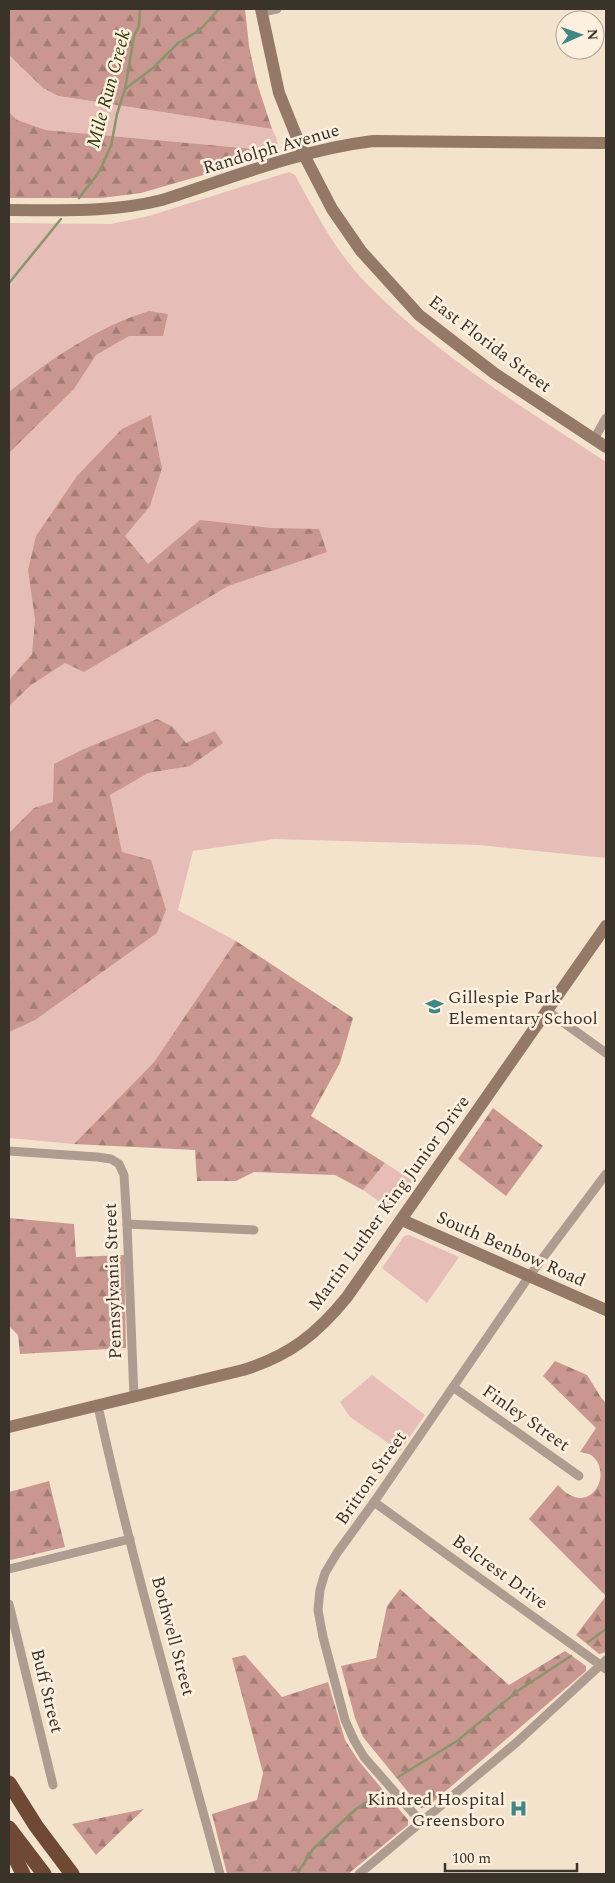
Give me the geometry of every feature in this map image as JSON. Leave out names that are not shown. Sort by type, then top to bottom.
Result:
[{"type":"highway","points":[[9,1783],[36,1826],[72,1874]]},
{"type":"highway","points":[[9,1828],[44,1874]]},
{"type":"highway","points":[[9,1845],[24,1874]]},
{"type":"main road","name":"East Florida Street","points":[[262,10],[280,93],[304,154],[332,209],[361,251],[419,315],[494,373],[606,447]]},
{"type":"main road","name":"Randolph Avenue","points":[[9,210],[90,211],[140,206],[304,154],[342,145],[373,141],[606,143]]},
{"type":"main road","name":"Martin Luther King Junior Drive","points":[[9,1427],[243,1370],[278,1357],[299,1345],[334,1313],[402,1220],[606,926]]},
{"type":"main road","name":"South Benbow Road","points":[[402,1220],[606,1310]]},
{"type":"street","points":[[262,10],[278,9]]},
{"type":"street","points":[[594,440],[606,418]]},
{"type":"street","points":[[546,1010],[606,1053]]},
{"type":"street","name":"Pennsylvania Street","points":[[9,1150],[97,1157],[112,1159],[119,1164],[124,1175],[134,1397]]},
{"type":"street","name":"Britton Street","points":[[422,1823],[364,1757],[345,1720],[323,1637],[318,1610],[320,1590],[325,1573],[337,1553],[530,1276],[606,1174]]},
{"type":"street","points":[[127,1224],[254,1230]]},
{"type":"street","name":"Finley Street","points":[[453,1387],[579,1476]]},
{"type":"street","name":"Bothwell Street","points":[[98,1406],[113,1474],[220,1874]]},
{"type":"street","name":"Belcrest Drive","points":[[374,1502],[604,1665]]},
{"type":"street","points":[[9,1569],[130,1539]]},
{"type":"street","name":"Buff Street","points":[[9,1604],[53,1785]]},
{"type":"street","points":[[359,1874],[517,1742],[604,1665]]},
{"type":"shaded area","points":[[9,55],[43,88],[58,96],[272,129],[278,148],[273,153],[262,158],[254,149],[46,130],[17,120],[9,112]]},
{"type":"shaded area","points":[[289,172],[295,175],[310,203],[345,258],[366,283],[393,309],[421,334],[481,379],[606,462],[606,858],[479,845],[274,839],[193,851],[178,910],[236,941],[154,1062],[74,1144],[9,1138],[9,223],[111,224],[149,216]]},
{"type":"shaded area","points":[[385,1163],[413,1181],[393,1211],[363,1190]]},
{"type":"shaded area","points":[[409,1235],[459,1257],[427,1303],[382,1268],[404,1236]]},
{"type":"shaded area","points":[[372,1375],[425,1415],[400,1451],[350,1417],[340,1402]]},
{"type":"green space","points":[[9,9],[245,9],[249,46],[257,83],[272,129],[58,96],[43,88],[9,55]]},
{"type":"green space","points":[[9,112],[17,120],[46,130],[254,149],[262,158],[141,193],[101,198],[9,198]]},
{"type":"green space","points":[[149,311],[168,314],[163,336],[129,336],[96,355],[74,389],[9,453],[9,392],[75,345],[111,326]]},
{"type":"green space","points":[[151,415],[162,468],[150,506],[125,536],[148,564],[200,520],[271,528],[319,529],[327,552],[228,586],[84,672],[65,663],[31,685],[9,706],[9,680],[32,654],[35,619],[28,570],[36,536],[77,476],[122,429]]},
{"type":"green space","points":[[157,719],[173,727],[186,743],[215,731],[223,743],[190,766],[148,773],[110,795],[122,852],[151,860],[166,910],[157,933],[35,1020],[9,1032],[9,833],[34,808],[53,802],[54,764],[84,749]]},
{"type":"green space","points":[[236,941],[353,1018],[340,1063],[311,1116],[385,1163],[363,1190],[335,1175],[254,1172],[236,1181],[197,1181],[195,1150],[74,1144],[154,1062]]},
{"type":"green space","points":[[493,1108],[543,1146],[506,1196],[458,1159]]},
{"type":"green space","points":[[9,1218],[74,1224],[76,1257],[124,1255],[126,1348],[20,1354],[18,1335],[9,1326]]},
{"type":"green space","points":[[555,1361],[587,1375],[606,1403],[606,1596],[529,1519],[558,1485],[570,1495],[580,1498],[589,1496],[596,1490],[600,1481],[598,1463],[591,1455],[580,1452],[596,1428],[543,1376]]},
{"type":"green space","points":[[49,1481],[65,1547],[11,1560],[9,1559],[9,1492]]},
{"type":"green space","points":[[400,1589],[509,1685],[565,1651],[586,1666],[586,1671],[427,1807],[421,1808],[363,1737],[355,1718],[341,1666],[376,1658],[387,1606]]},
{"type":"green space","points":[[606,1596],[606,1652],[599,1654],[576,1635]]},
{"type":"green space","points":[[245,1655],[282,1697],[328,1682],[345,1740],[358,1760],[408,1820],[408,1825],[348,1874],[227,1874],[212,1814],[257,1800],[263,1773],[232,1658]]},
{"type":"green space","points":[[144,1809],[96,1855],[72,1824]]},
{"type":"waterway","name":"Mile Run Creek","points":[[79,198],[99,172],[111,146],[117,114],[125,89],[134,36],[139,26],[140,9]]},
{"type":"waterway","points":[[125,89],[153,68],[178,43],[200,30],[219,9]]},
{"type":"waterway","name":"Mile Run Creek","points":[[9,283],[61,219]]},
{"type":"waterway","points":[[588,1642],[606,1629]]},
{"type":"waterway","points":[[398,1777],[457,1741],[519,1690],[571,1656]]},
{"type":"waterway","points":[[297,1874],[313,1849],[356,1809],[382,1792]]},
{"type":"place","name":"Gillespie Park Elementary School","points":[[434,1007]]},
{"type":"place","name":"Kindred Hospital Greensboro","points":[[519,1809]]}]
